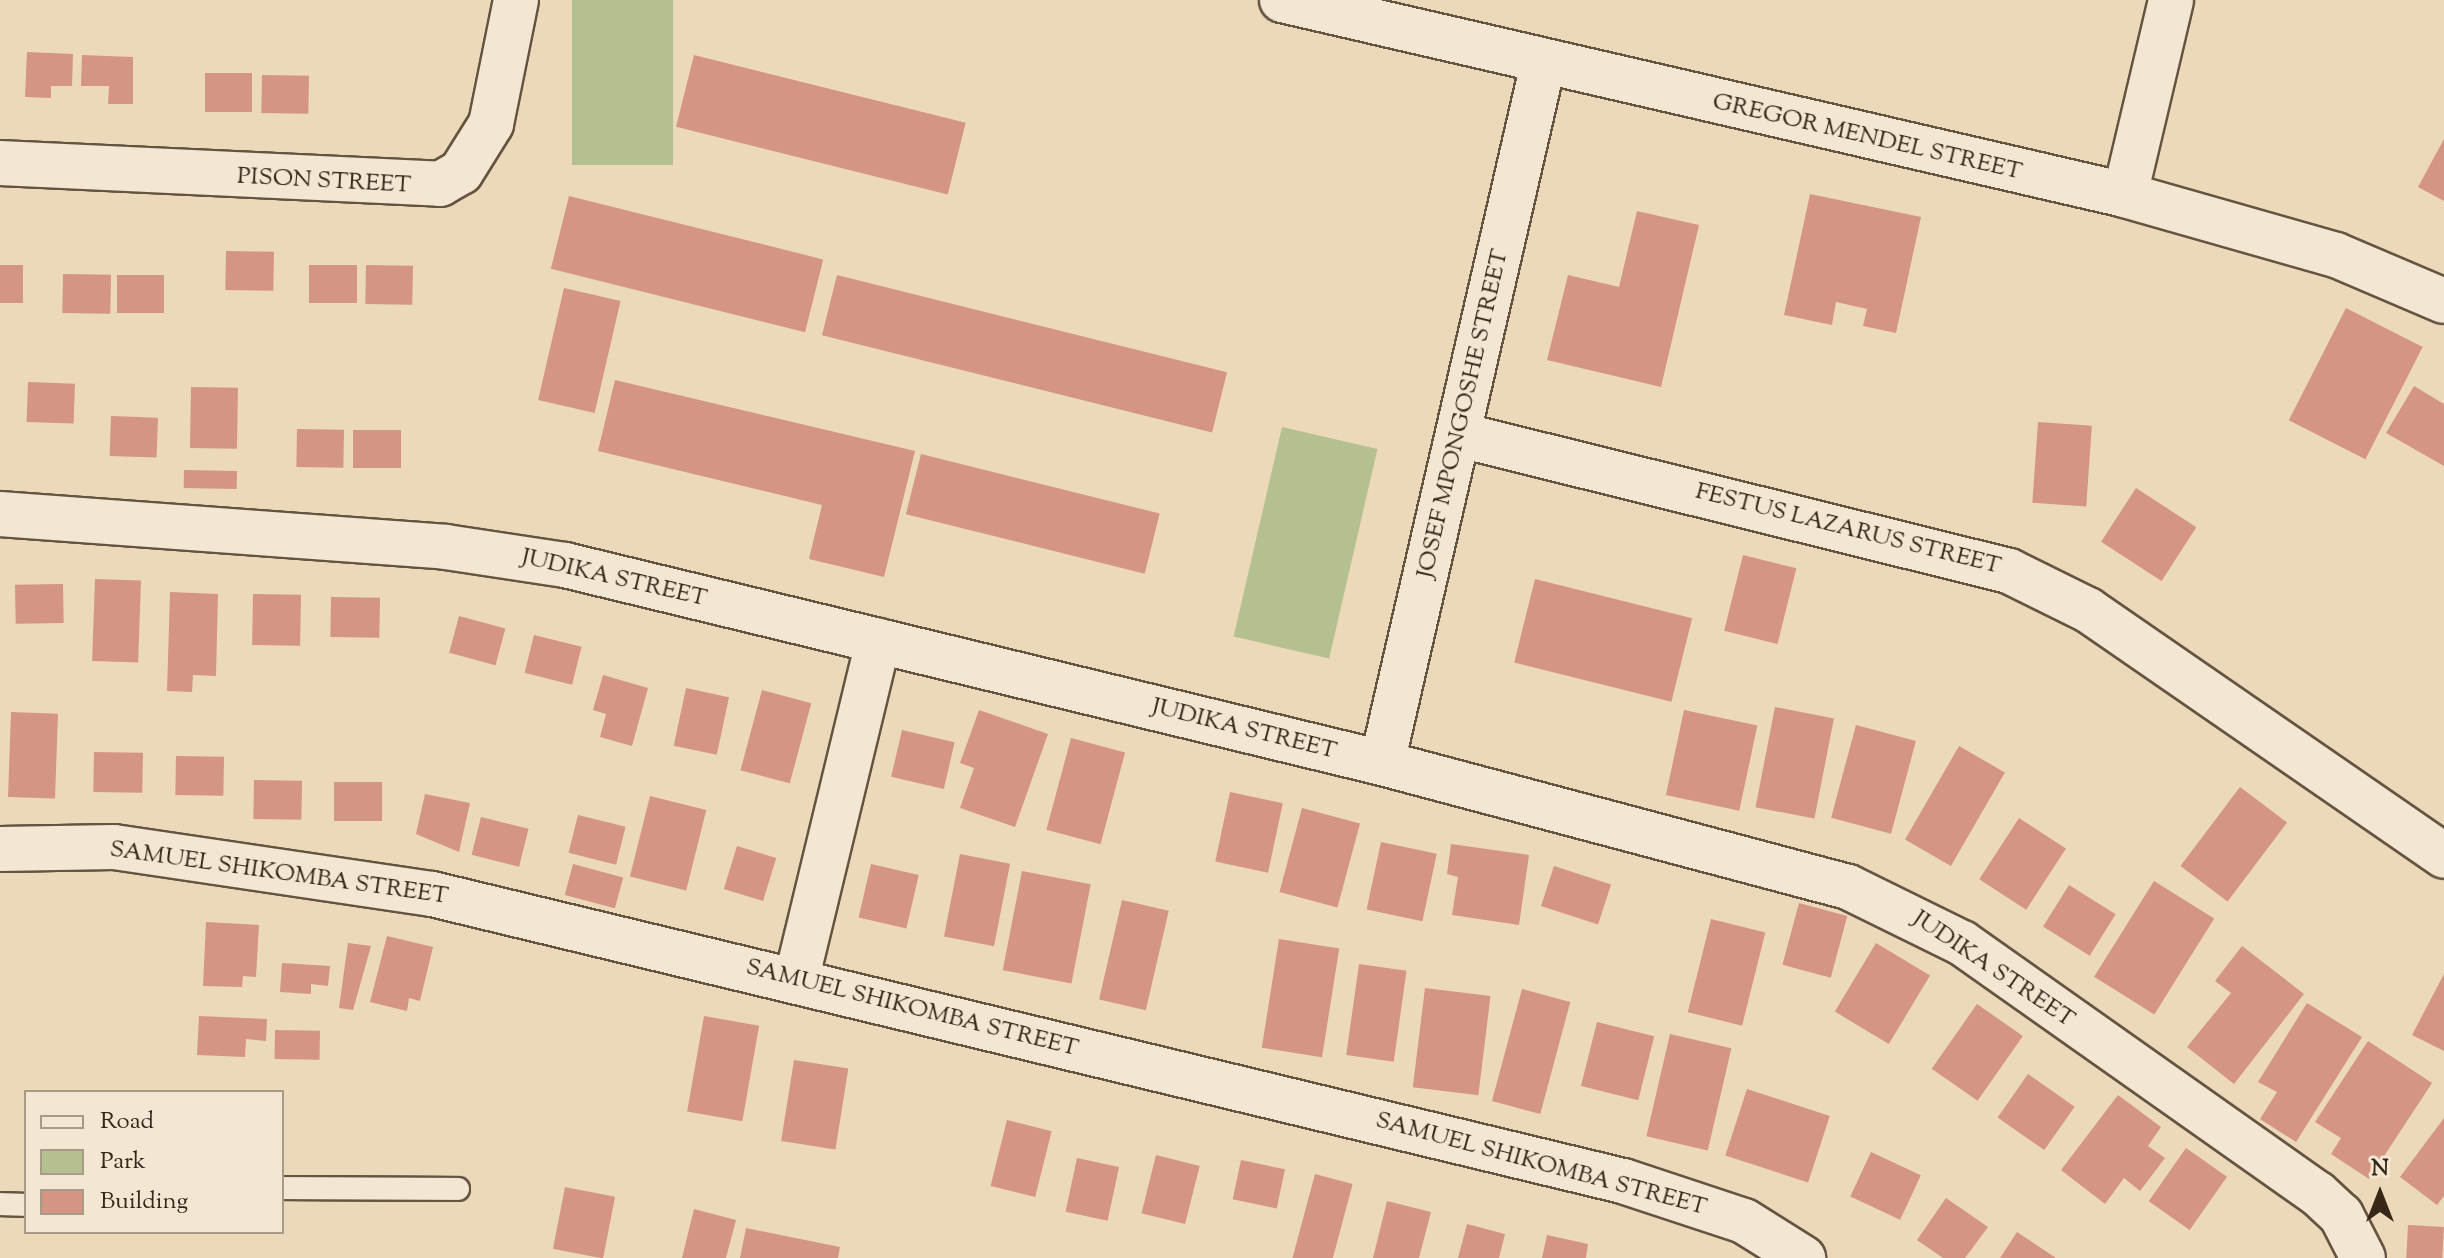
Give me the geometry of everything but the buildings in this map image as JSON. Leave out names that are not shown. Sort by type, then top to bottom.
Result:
[{"type":"street","name":"PISON STREET","points":[[0,163],[440,184],[461,172],[491,124],[516,0]]},
{"type":"street","name":"GREGOR MENDEL STREET","points":[[1282,0],[1543,64],[2125,195],[2336,255],[2444,301]]},
{"type":"street","points":[[2125,195],[2171,0]]},
{"type":"street","name":"JOSEF MPONGOSHE STREET","points":[[1382,763],[1543,64]]},
{"type":"street","name":"FESTUS LAZARUS STREET","points":[[1460,435],[2009,571],[2088,610],[2444,856]]},
{"type":"street","name":"JUDIKA STREET","points":[[0,514],[519,557],[1382,763],[1848,887],[1919,917],[2317,1193],[2341,1215],[2363,1258]]},
{"type":"street","points":[[796,981],[878,641]]},
{"type":"street","name":"SAMUEL SHIKOMBA STREET","points":[[0,849],[114,847],[432,894],[1638,1185],[1744,1221],[1803,1258]]},
{"type":"lane","points":[[284,1188],[458,1189]]},
{"type":"lane","points":[[0,1204],[24,1205]]},
{"type":"green space","points":[[572,0],[673,0],[673,165],[572,165]]},
{"type":"green space","points":[[1282,427],[1377,449],[1329,659],[1234,636]]}]
